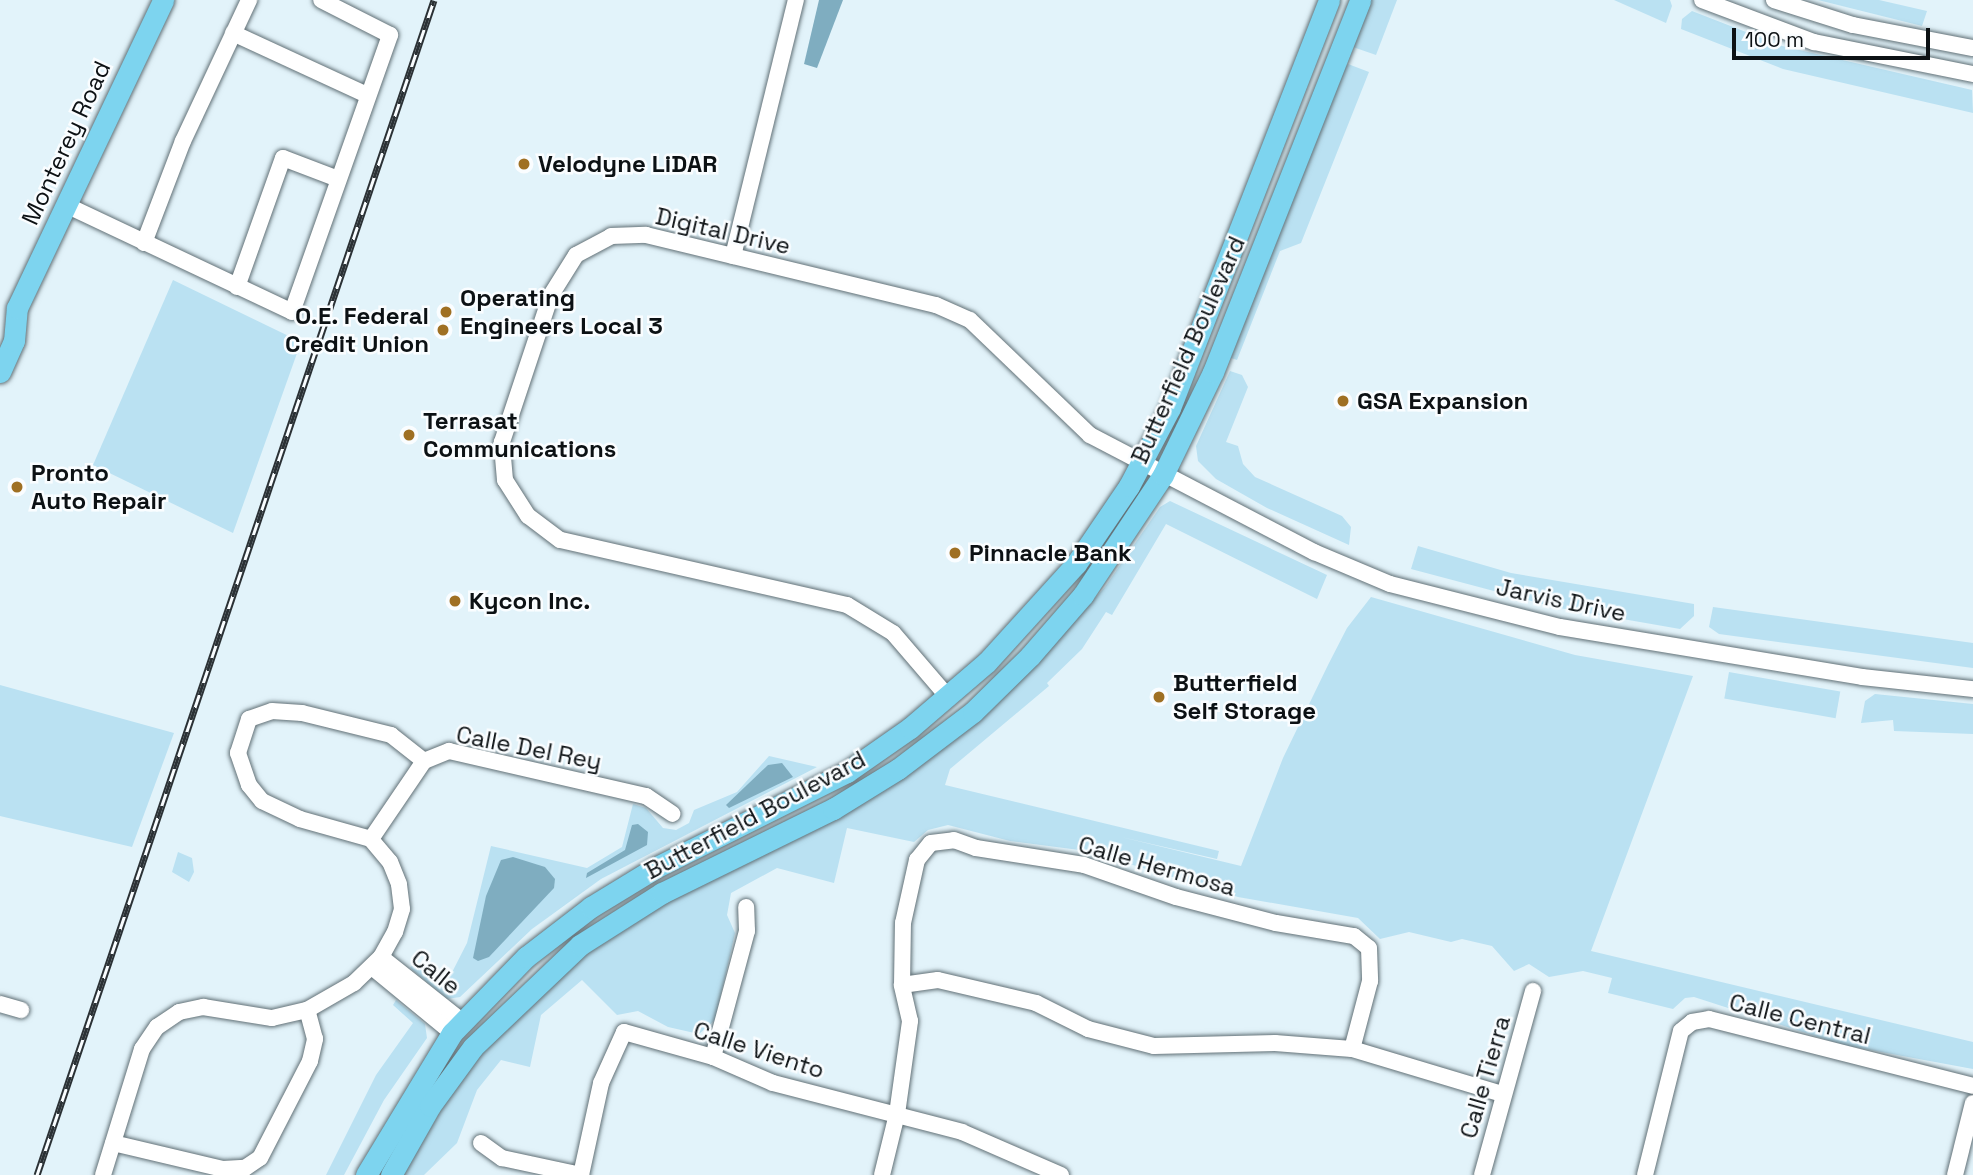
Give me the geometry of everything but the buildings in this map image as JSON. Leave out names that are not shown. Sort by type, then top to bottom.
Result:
[{"type":"main road","name":"Monterey Road","points":[[0,372],[14,341],[17,308],[163,0]]},
{"type":"main road","name":"Butterfield Boulevard","points":[[366,1175],[457,1028],[526,957],[591,907],[655,869],[847,772],[948,697],[1023,627],[1076,564],[1141,463],[1188,366],[1329,0]]},
{"type":"main road","name":"Butterfield Boulevard","points":[[391,1175],[430,1106],[473,1047],[580,945],[662,893],[844,802],[973,712],[1083,595],[1163,475],[1218,360],[1360,0]]},
{"type":"main road","name":"Monterey Road","points":[[0,324],[17,308]]},
{"type":"street","points":[[144,243],[183,141],[249,0]]},
{"type":"street","points":[[66,205],[292,312],[390,35],[321,0]]},
{"type":"street","points":[[733,256],[796,0]]},
{"type":"street","points":[[1702,0],[1814,42],[1973,74]]},
{"type":"street","points":[[1774,0],[1853,25],[1973,48]]},
{"type":"street","points":[[233,33],[367,94]]},
{"type":"street","points":[[237,286],[283,158],[338,179]]},
{"type":"street","name":"Digital Drive","points":[[948,697],[893,633],[847,605],[560,540],[528,516],[505,480],[502,442],[551,295],[576,255],[611,236],[646,236],[936,305],[970,320],[1022,367],[1068,418],[1163,475]]},
{"type":"street","name":"Jarvis Drive","points":[[1163,475],[1314,552],[1390,584],[1560,627],[1861,677],[1973,689]]},
{"type":"street","points":[[103,1175],[142,1049],[157,1027],[179,1012],[203,1007],[272,1018],[306,1010],[354,983],[376,962],[402,909],[390,863],[371,839],[300,819],[262,801],[249,785],[238,753],[249,719],[272,711],[302,713],[391,735],[424,761]]},
{"type":"street","name":"Calle Del Rey","points":[[371,839],[424,761],[449,751],[646,796],[673,814]]},
{"type":"street","name":"Calle Hermosa","points":[[883,1175],[897,1114],[910,1020],[902,985],[903,923],[917,860],[931,843],[954,840],[976,848],[1084,865],[1263,920],[1354,936],[1369,948],[1370,981],[1352,1049]]},
{"type":"street","points":[[713,1057],[747,931],[746,908]]},
{"type":"street","name":"Calle","points":[[376,962],[457,1028]]},
{"type":"street","points":[[902,985],[938,980],[1036,1003],[1088,1028],[1154,1046],[1275,1042],[1352,1049],[1502,1094]]},
{"type":"street","name":"Calle Tierra","points":[[1482,1175],[1502,1094],[1534,991]]},
{"type":"street","points":[[0,1004],[22,1010]]},
{"type":"street","points":[[113,1143],[223,1170],[245,1168],[260,1158],[310,1060],[315,1039],[306,1010]]},
{"type":"street","name":"Calle Central","points":[[1646,1175],[1681,1031],[1692,1022],[1709,1019],[1973,1086]]},
{"type":"street","name":"Calle Viento","points":[[581,1175],[601,1083],[624,1032],[713,1057],[773,1083],[962,1132],[1060,1175]]},
{"type":"street","points":[[1955,1175],[1973,1103]]},
{"type":"street","points":[[481,1143],[502,1158],[581,1175]]},
{"type":"shaded area","points":[[819,0],[843,0],[817,68],[804,64]]},
{"type":"shaded area","points":[[1368,0],[1397,0],[1376,55],[1350,46]]},
{"type":"shaded area","points":[[1614,0],[1670,0],[1672,6],[1666,23]]},
{"type":"shaded area","points":[[1818,0],[1879,0],[1927,11],[1922,26]]},
{"type":"shaded area","points":[[1692,11],[1782,46],[1972,90],[1973,113],[1783,69],[1681,29],[1682,19]]},
{"type":"shaded area","points":[[1348,64],[1369,72],[1301,243],[1280,251],[1237,360],[1231,358],[1341,70]]},
{"type":"shaded area","points":[[173,280],[301,342],[233,533],[93,465]]},
{"type":"shaded area","points":[[1230,371],[1242,375],[1248,387],[1226,442],[1238,446],[1243,464],[1255,477],[1342,516],[1351,527],[1349,545],[1267,508],[1216,479],[1198,461],[1196,446]]},
{"type":"shaded area","points":[[1170,501],[1327,575],[1317,599],[1166,524],[1112,615],[1106,612],[1082,649],[1047,683],[1049,686],[950,769],[945,785],[1219,851],[1217,859],[1121,837],[1241,866],[1283,758],[1347,628],[1371,597],[1575,655],[1693,676],[1591,951],[1973,1042],[1973,1069],[1843,1045],[1694,997],[1685,998],[1673,1009],[1608,993],[1612,978],[1583,971],[1549,977],[1529,964],[1514,971],[1492,946],[1462,939],[1451,942],[1409,932],[1380,939],[1358,918],[1238,897],[1087,851],[1010,841],[948,825],[928,830],[914,842],[847,828],[834,883],[777,868],[731,893],[727,915],[735,933],[731,951],[715,1020],[699,1034],[668,1027],[638,1011],[617,1015],[582,980],[541,1015],[530,1067],[501,1060],[477,1090],[457,1143],[424,1175],[403,1175],[443,1107],[484,1051],[569,967],[639,917],[849,811],[1046,653],[1105,587],[1160,507]]},
{"type":"shaded area","points":[[1418,546],[1511,573],[1694,604],[1694,616],[1680,629],[1554,607],[1411,569]]},
{"type":"shaded area","points":[[1713,607],[1973,643],[1973,668],[1719,634],[1709,627]]},
{"type":"shaded area","points":[[1729,672],[1840,692],[1836,718],[1724,699]]},
{"type":"shaded area","points":[[0,685],[174,733],[132,847],[0,816]]},
{"type":"shaded area","points":[[1875,694],[1973,704],[1973,734],[1894,731],[1893,720],[1861,723],[1865,701]]},
{"type":"shaded area","points":[[769,756],[817,767],[601,879],[532,929],[460,997],[447,999],[410,968],[414,963],[444,988],[467,943],[491,846],[587,868],[622,847],[633,804],[646,808],[663,828],[676,830],[689,823],[694,810],[737,792]]},
{"type":"shaded area","points":[[782,763],[793,777],[729,808],[726,805],[768,765]]},
{"type":"shaded area","points":[[638,824],[648,832],[647,845],[586,878],[587,873],[625,850],[632,825]]},
{"type":"shaded area","points":[[178,852],[192,858],[194,872],[189,882],[172,872]]},
{"type":"shaded area","points":[[513,857],[545,867],[555,879],[554,888],[489,957],[478,961],[473,958],[486,896],[501,860]]},
{"type":"shaded area","points":[[396,1000],[425,1024],[427,1038],[384,1100],[344,1175],[326,1175],[376,1075],[413,1023],[393,1005]]},
{"type":"railway","points":[[37,1175],[434,0]]},
{"type":"place","name":"Velodyne LiDAR","points":[[524,164]]},
{"type":"place","name":"Operating Engineers Local 3","points":[[446,312]]},
{"type":"place","name":"O.E. Federal Credit Union","points":[[443,330]]},
{"type":"place","name":"GSA Expansion","points":[[1343,401]]},
{"type":"place","name":"Terrasat Communications","points":[[409,435]]},
{"type":"place","name":"Pronto Auto Repair","points":[[17,487]]},
{"type":"place","name":"Pinnacle Bank","points":[[955,553]]},
{"type":"place","name":"Kycon Inc.","points":[[455,601]]},
{"type":"place","name":"Butterfield Self Storage","points":[[1159,697]]}]
